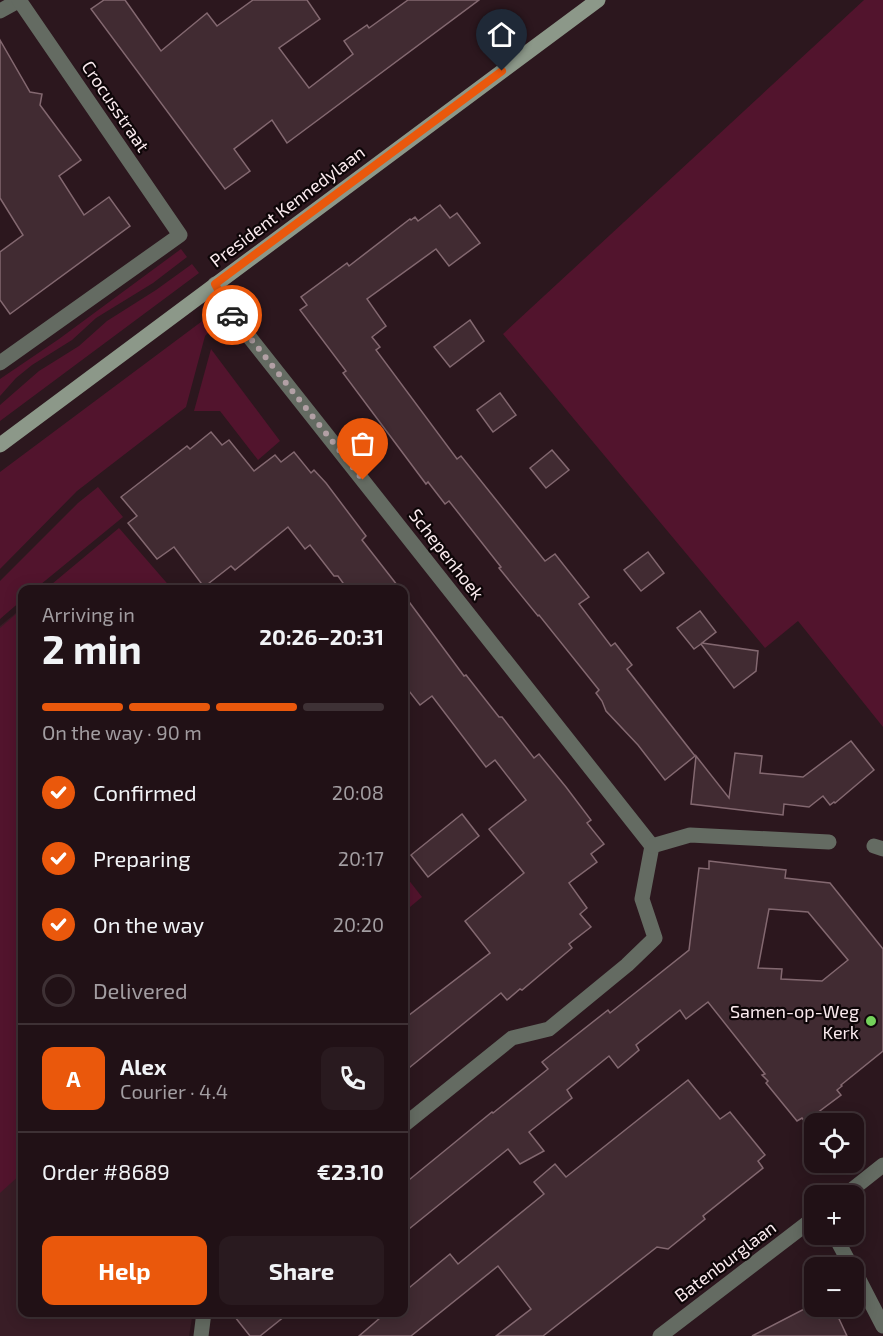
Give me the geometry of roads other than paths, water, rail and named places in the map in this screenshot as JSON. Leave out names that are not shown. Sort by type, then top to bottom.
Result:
[{"type":"street","points":[[0,11],[20,0]]},
{"type":"street","name":"Crocusstraat","points":[[0,363],[180,235],[20,0]]},
{"type":"street","name":"President Kennedylaan","points":[[0,445],[598,0]]},
{"type":"street","name":"Schepenhoek","points":[[215,284],[240,324],[652,846]]},
{"type":"street","points":[[408,1122],[512,1038],[549,1029],[627,965],[655,938],[642,899],[652,846],[690,835],[829,842]]},
{"type":"street","points":[[858,1185],[883,1165]]},
{"type":"street","name":"Batenburglaan","points":[[660,1336],[804,1226]]},
{"type":"street","points":[[864,1290],[883,1326]]},
{"type":"street","points":[[201,1336],[203,1317]]},
{"type":"place","name":"Samen-op-Weg Kerk","points":[[871,1021]]}]
